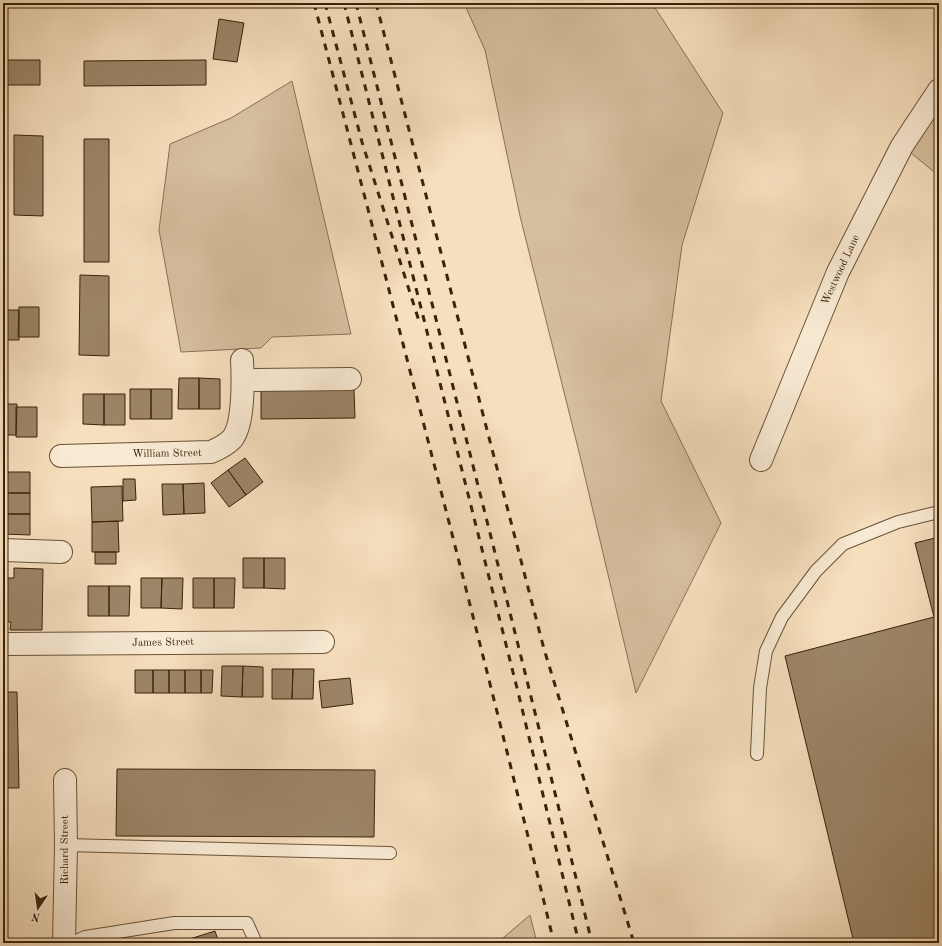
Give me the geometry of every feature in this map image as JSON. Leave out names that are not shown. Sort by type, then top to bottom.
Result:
[{"type":"street","name":"Westwood Lane","points":[[762,460],[838,272],[902,146],[939,90]]},
{"type":"street","name":"William Street","points":[[61,456],[210,452],[221,448],[232,439],[239,428],[243,370],[350,379]]},
{"type":"street","points":[[3,550],[61,552]]},
{"type":"street","name":"James Street","points":[[3,644],[323,642]]},
{"type":"street","name":"Richard Street","points":[[64,943],[66,845],[65,780]]},
{"type":"lane","points":[[758,754],[760,688],[766,651],[782,617],[816,571],[843,544],[898,522],[939,512]]},
{"type":"lane","points":[[66,845],[390,853]]},
{"type":"lane","points":[[72,943],[85,936],[111,934],[174,923],[247,923],[256,943]]},
{"type":"shaded area","points":[[464,3],[652,3],[723,113],[682,245],[661,401],[721,523],[636,693],[581,460],[520,216],[485,50]]},
{"type":"shaded area","points":[[292,81],[351,334],[272,337],[261,348],[181,352],[159,230],[170,144],[231,118]]},
{"type":"shaded area","points":[[939,99],[939,176],[911,153],[911,147]]},
{"type":"shaded area","points":[[530,915],[537,943],[505,943],[503,938]]},
{"type":"building","points":[[219,19],[244,23],[237,62],[213,59]]},
{"type":"building","points":[[3,60],[40,60],[40,85],[3,85]]},
{"type":"building","points":[[206,60],[206,85],[84,86],[84,61]]},
{"type":"building","points":[[14,135],[43,136],[43,216],[14,215]]},
{"type":"building","points":[[84,139],[109,139],[109,262],[84,262]]},
{"type":"building","points":[[80,275],[109,276],[109,356],[79,355]]},
{"type":"building","points":[[19,307],[39,307],[39,337],[18,337]]},
{"type":"building","points":[[3,310],[19,310],[19,340],[3,340]]},
{"type":"building","points":[[179,378],[199,378],[199,409],[178,409]]},
{"type":"building","points":[[199,378],[220,379],[220,409],[199,409]]},
{"type":"building","points":[[130,389],[151,389],[151,419],[130,419]]},
{"type":"building","points":[[151,389],[172,389],[172,419],[151,419]]},
{"type":"building","points":[[354,389],[355,418],[261,419],[261,391]]},
{"type":"building","points":[[83,394],[104,394],[104,425],[83,424]]},
{"type":"building","points":[[104,394],[125,394],[125,425],[104,425]]},
{"type":"building","points":[[3,404],[17,404],[16,435],[3,435]]},
{"type":"building","points":[[16,407],[37,407],[37,437],[16,437]]},
{"type":"building","points":[[245,458],[263,482],[246,495],[228,470]]},
{"type":"building","points":[[228,470],[246,495],[229,507],[211,483]]},
{"type":"building","points":[[3,472],[30,472],[30,493],[3,493]]},
{"type":"building","points":[[123,479],[135,479],[136,500],[123,501]]},
{"type":"building","points":[[204,483],[205,513],[184,514],[183,484]]},
{"type":"building","points":[[162,484],[183,484],[184,514],[163,515]]},
{"type":"building","points":[[122,486],[123,521],[92,522],[91,487]]},
{"type":"building","points":[[3,493],[30,493],[30,514],[3,514]]},
{"type":"building","points":[[3,514],[30,514],[30,535],[3,534]]},
{"type":"building","points":[[118,521],[119,552],[92,552],[92,522]]},
{"type":"building","points":[[939,537],[939,943],[854,943],[785,656],[934,617],[915,543]]},
{"type":"building","points":[[95,552],[116,552],[116,564],[95,564]]},
{"type":"building","points":[[243,558],[264,558],[264,588],[243,588]]},
{"type":"building","points":[[264,558],[285,558],[285,589],[264,588]]},
{"type":"building","points":[[14,568],[43,569],[42,630],[10,630],[11,622],[3,622],[3,578],[14,578]]},
{"type":"building","points":[[141,578],[162,578],[161,608],[141,608]]},
{"type":"building","points":[[162,578],[183,578],[182,609],[161,608]]},
{"type":"building","points":[[193,578],[214,578],[214,608],[193,608]]},
{"type":"building","points":[[214,578],[235,578],[234,608],[214,608]]},
{"type":"building","points":[[88,586],[109,586],[109,616],[88,616]]},
{"type":"building","points":[[109,586],[130,586],[129,616],[109,616]]},
{"type":"building","points":[[222,666],[243,666],[242,697],[221,696]]},
{"type":"building","points":[[243,666],[263,667],[263,697],[242,697]]},
{"type":"building","points":[[272,669],[293,669],[292,699],[272,699]]},
{"type":"building","points":[[293,669],[314,669],[313,699],[292,699]]},
{"type":"building","points":[[135,670],[153,670],[153,693],[135,693]]},
{"type":"building","points":[[153,670],[169,670],[169,693],[153,693]]},
{"type":"building","points":[[169,670],[185,670],[185,693],[169,693]]},
{"type":"building","points":[[185,670],[201,670],[201,693],[185,693]]},
{"type":"building","points":[[201,670],[213,670],[212,693],[201,693]]},
{"type":"building","points":[[350,678],[353,704],[322,708],[319,681]]},
{"type":"building","points":[[3,692],[17,692],[19,788],[3,788]]},
{"type":"building","points":[[117,769],[375,770],[374,837],[116,836]]},
{"type":"building","points":[[215,931],[219,943],[177,943]]},
{"type":"railway","points":[[314,3],[406,355],[554,943]]},
{"type":"railway","points":[[325,3],[362,142],[419,321]]},
{"type":"railway","points":[[344,3],[518,692],[579,943]]},
{"type":"railway","points":[[356,3],[592,943]]},
{"type":"railway","points":[[376,3],[544,649],[634,943]]}]
